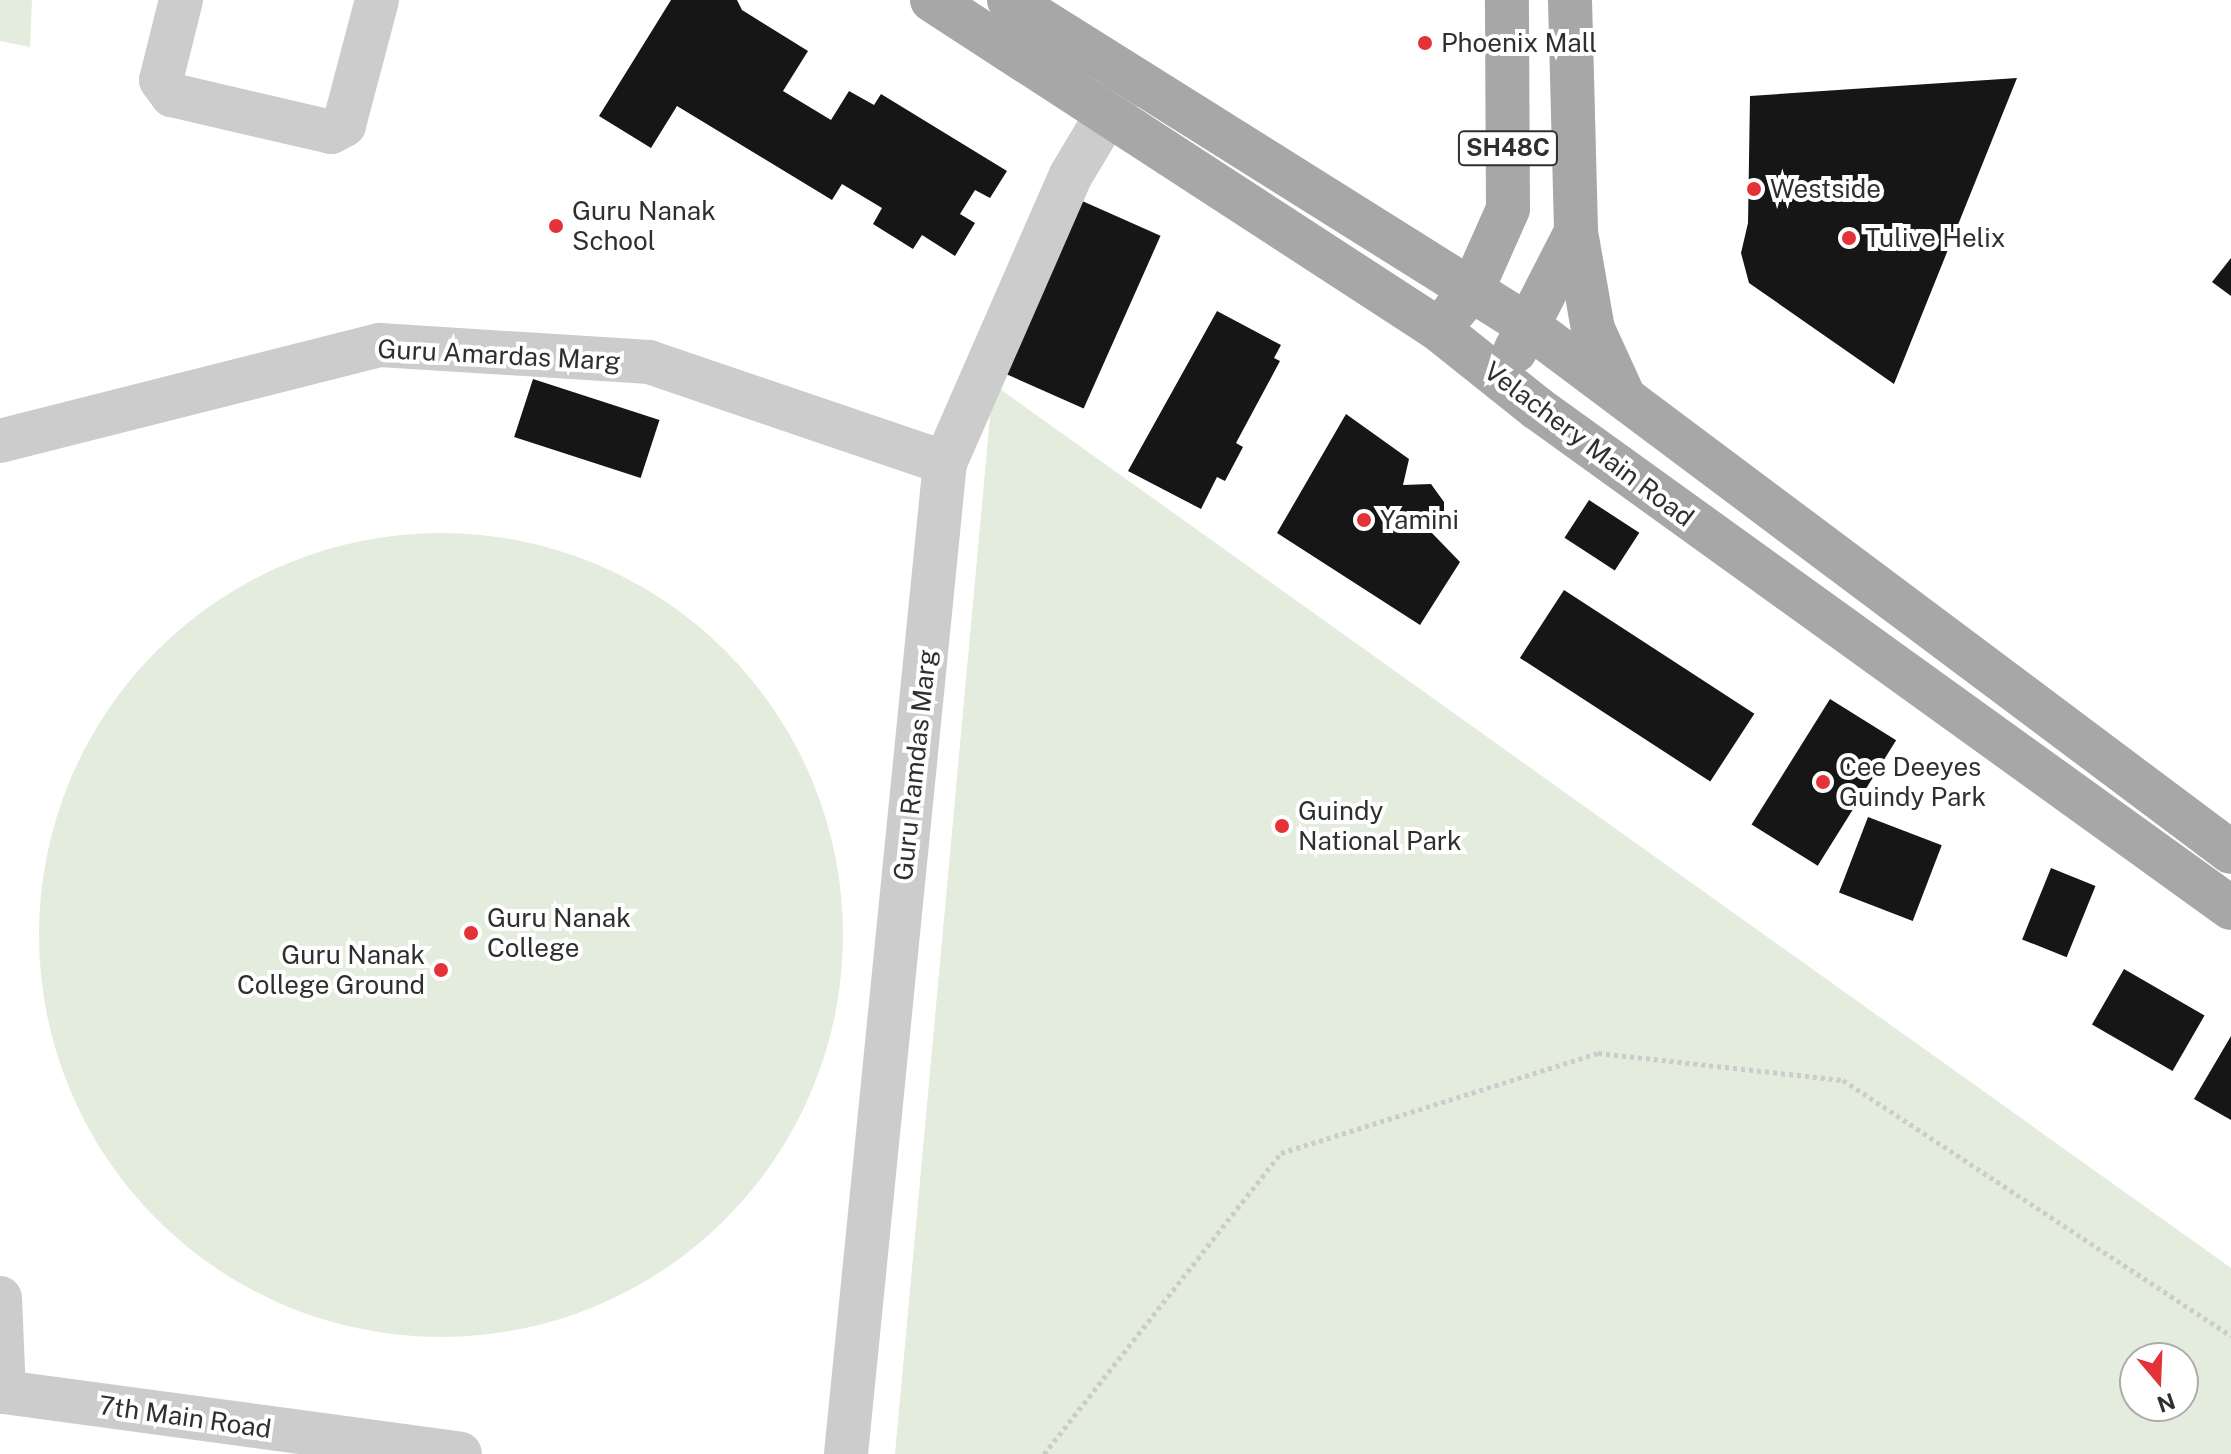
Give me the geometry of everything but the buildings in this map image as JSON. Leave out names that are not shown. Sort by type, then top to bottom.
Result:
[{"type":"main road","name":"Velachery Main Road","points":[[932,0],[1118,93],[1473,288],[1527,325],[2231,852]]},
{"type":"main road","name":"Velachery Main Road","points":[[1009,0],[1118,93],[1438,329],[1501,380],[2231,908]]},
{"type":"main road","name":"SH48C","points":[[1438,329],[1473,288],[1508,209],[1507,0]]},
{"type":"main road","name":"SH48C","points":[[1501,380],[1576,232],[1570,0]]},
{"type":"main road","points":[[1576,232],[1593,329],[1626,402]]},
{"type":"lane","points":[[181,0],[161,80],[172,95],[331,132],[344,125],[377,0]]},
{"type":"lane","name":"Guru Ramdas Marg","points":[[846,1454],[945,463],[1071,175],[1118,93]]},
{"type":"lane","name":"Guru Amardas Marg","points":[[0,441],[380,345],[649,362],[945,463]]},
{"type":"lane","name":"7th Main Road","points":[[0,1298],[4,1392],[460,1454]]},
{"type":"path","points":[[1044,1454],[1281,1153],[1598,1053],[1843,1080],[2231,1336]]},
{"type":"green space","points":[[0,0],[32,0],[30,47],[0,41]]},
{"type":"green space","name":"Guindy National Park","points":[[993,384],[2231,1268],[2231,1454],[895,1454]]},
{"type":"green space","name":"Guru Nanak College Ground","points":[[441,533],[519,541],[595,564],[664,601],[725,651],[775,712],[812,781],[835,857],[843,935],[835,1013],[812,1089],[775,1158],[725,1219],[664,1269],[595,1306],[519,1329],[441,1337],[363,1329],[287,1306],[218,1269],[157,1219],[107,1158],[70,1089],[47,1013],[39,935],[47,857],[70,781],[107,712],[157,651],[218,601],[287,564],[363,541]]},
{"type":"place","name":"Phoenix Mall","points":[[1425,43]]},
{"type":"place","name":"Westside","points":[[1754,189]]},
{"type":"place","name":"Guru Nanak School","points":[[556,226]]},
{"type":"place","name":"Tulive Helix","points":[[1849,238]]},
{"type":"place","name":"Yamini","points":[[1364,520]]},
{"type":"place","name":"Cee Deeyes Guindy Park","points":[[1823,782]]},
{"type":"place","name":"Guindy National Park","points":[[1282,826]]},
{"type":"place","name":"Guru Nanak College","points":[[471,933]]},
{"type":"place","name":"Guru Nanak College Ground","points":[[441,970]]}]
